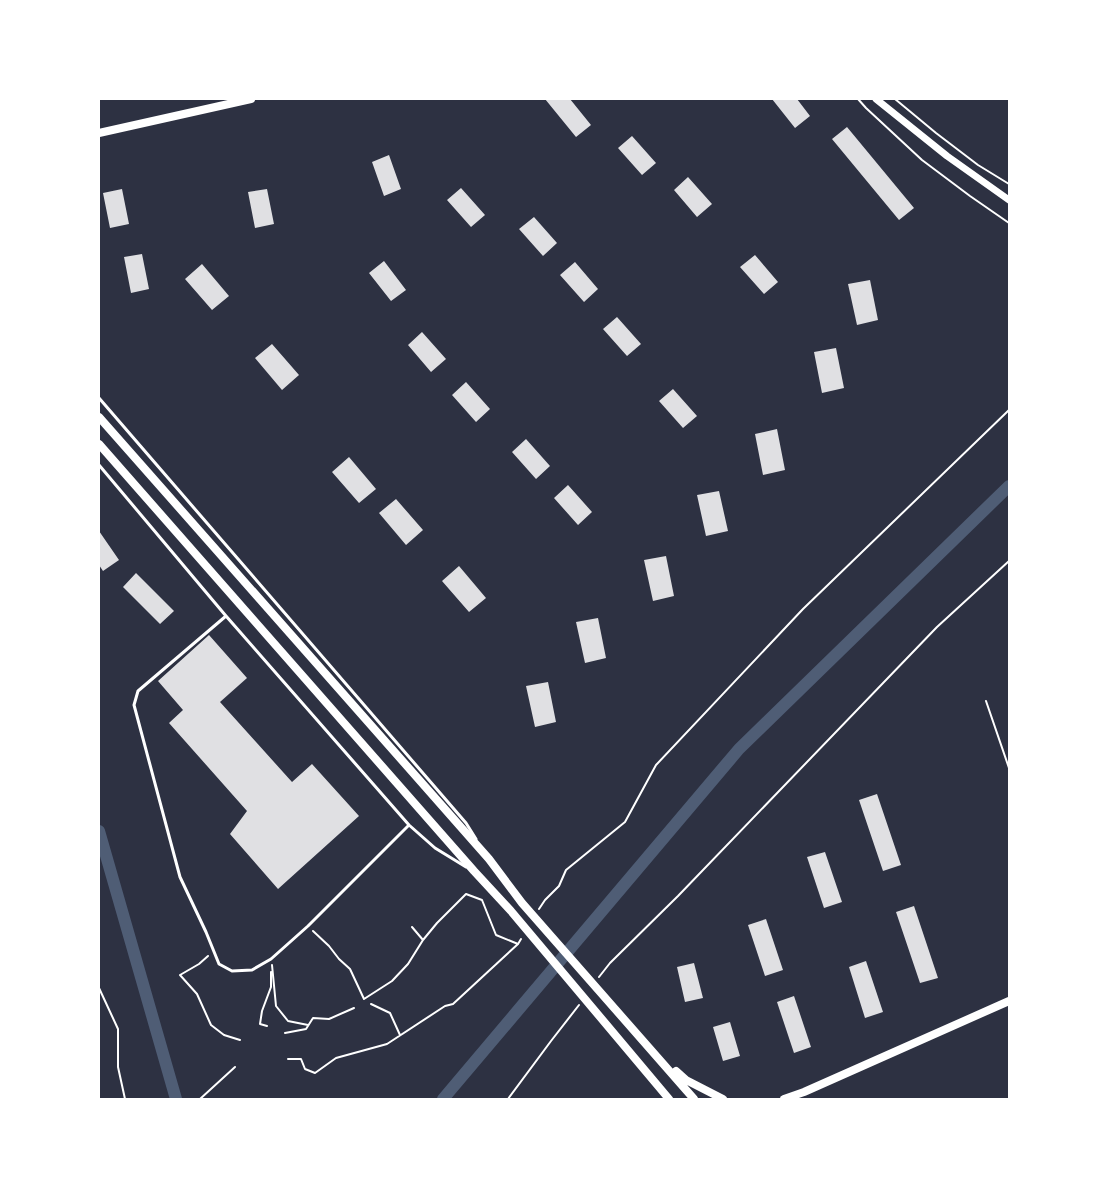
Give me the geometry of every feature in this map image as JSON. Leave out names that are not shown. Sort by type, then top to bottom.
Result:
[{"type":"main road","points":[[99,133],[251,99]]},
{"type":"main road","points":[[99,417],[489,859],[522,902],[694,1099]]},
{"type":"main road","points":[[99,444],[474,872],[511,911],[669,1099]]},
{"type":"main road","points":[[784,1099],[804,1092],[1009,1001]]},
{"type":"main road","points":[[650,1049],[686,1080],[723,1099]]},
{"type":"street","points":[[876,99],[946,156],[1009,200]]},
{"type":"lane","points":[[99,398],[466,823],[489,859]]},
{"type":"lane","points":[[99,464],[226,616],[409,825],[435,848],[474,872]]},
{"type":"lane","points":[[226,616],[138,691],[134,705],[180,877],[220,964],[232,971],[252,970],[271,959],[308,926],[409,825]]},
{"type":"path","points":[[858,99],[922,160],[1009,223]]},
{"type":"path","points":[[895,99],[972,161],[1009,184]]},
{"type":"path","points":[[538,912],[545,900],[559,886],[566,870],[625,822],[656,765],[804,609],[1009,410]]},
{"type":"path","points":[[596,982],[610,963],[678,896],[937,627],[1009,561]]},
{"type":"path","points":[[986,701],[1009,768]]},
{"type":"path","points":[[308,926],[350,969],[364,999],[392,981],[408,964],[423,940],[466,894],[482,900],[496,935],[518,944]]},
{"type":"path","points":[[412,927],[423,940]]},
{"type":"path","points":[[288,1059],[301,1059],[305,1069],[315,1073],[336,1058],[387,1044],[445,1006],[453,1004],[518,944],[522,938]]},
{"type":"path","points":[[216,955],[208,956],[199,964],[180,975],[198,994],[211,1025],[224,1035],[240,1040]]},
{"type":"path","points":[[271,959],[276,1006],[288,1021],[308,1025]]},
{"type":"path","points":[[266,1026],[260,1024],[262,1010],[271,987],[271,959]]},
{"type":"path","points":[[99,988],[118,1029],[118,1067],[125,1099]]},
{"type":"path","points":[[508,1099],[582,1001]]},
{"type":"path","points":[[371,1004],[390,1014],[400,1036]]},
{"type":"path","points":[[285,1033],[306,1029],[313,1018],[329,1019],[354,1008]]},
{"type":"path","points":[[200,1099],[235,1066]]},
{"type":"building","points":[[545,99],[570,99],[591,125],[576,137]]},
{"type":"building","points":[[772,99],[797,99],[810,116],[795,128]]},
{"type":"building","points":[[847,127],[914,208],[899,220],[832,139]]},
{"type":"building","points":[[632,136],[656,163],[642,175],[618,148]]},
{"type":"building","points":[[389,155],[401,189],[384,196],[372,162]]},
{"type":"building","points":[[688,177],[712,204],[697,217],[674,190]]},
{"type":"building","points":[[461,188],[485,215],[471,227],[447,200]]},
{"type":"building","points":[[122,189],[129,224],[110,228],[103,193]]},
{"type":"building","points":[[267,189],[274,224],[255,228],[248,192]]},
{"type":"building","points":[[534,217],[557,243],[543,256],[519,229]]},
{"type":"building","points":[[142,254],[149,289],[131,293],[124,257]]},
{"type":"building","points":[[755,255],[778,282],[764,294],[740,267]]},
{"type":"building","points":[[384,261],[406,290],[391,301],[369,273]]},
{"type":"building","points":[[575,262],[598,289],[584,302],[560,275]]},
{"type":"building","points":[[202,264],[229,296],[212,310],[185,279]]},
{"type":"building","points":[[870,280],[878,320],[857,325],[848,284]]},
{"type":"building","points":[[617,317],[641,344],[627,356],[603,329]]},
{"type":"building","points":[[422,332],[446,359],[431,372],[408,345]]},
{"type":"building","points":[[272,344],[299,375],[282,390],[255,358]]},
{"type":"building","points":[[836,348],[844,388],[822,393],[814,352]]},
{"type":"building","points":[[466,382],[490,409],[476,422],[452,395]]},
{"type":"building","points":[[673,389],[697,416],[683,428],[659,401]]},
{"type":"building","points":[[777,429],[785,470],[763,475],[755,434]]},
{"type":"building","points":[[526,439],[550,466],[536,479],[512,452]]},
{"type":"building","points":[[349,457],[376,489],[359,503],[332,472]]},
{"type":"building","points":[[568,485],[592,512],[578,525],[554,498]]},
{"type":"building","points":[[719,491],[728,531],[706,536],[697,495]]},
{"type":"building","points":[[396,499],[423,530],[406,545],[379,513]]},
{"type":"building","points":[[99,531],[119,560],[103,571],[99,565]]},
{"type":"building","points":[[666,556],[674,596],[653,601],[644,560]]},
{"type":"building","points":[[459,566],[486,598],[469,612],[442,581]]},
{"type":"building","points":[[136,573],[174,611],[160,624],[123,587]]},
{"type":"building","points":[[598,618],[606,658],[585,663],[576,622]]},
{"type":"building","points":[[209,635],[247,678],[220,702],[292,782],[312,764],[359,816],[278,889],[230,834],[247,811],[169,723],[183,710],[158,681]]},
{"type":"building","points":[[548,682],[556,722],[535,727],[526,686]]},
{"type":"building","points":[[877,794],[901,865],[883,871],[859,800]]},
{"type":"building","points":[[825,852],[842,902],[824,908],[807,857]]},
{"type":"building","points":[[914,906],[938,978],[920,983],[896,912]]},
{"type":"building","points":[[766,919],[783,970],[765,976],[748,925]]},
{"type":"building","points":[[866,961],[883,1012],[865,1018],[849,967]]},
{"type":"building","points":[[694,963],[703,998],[685,1002],[677,967]]},
{"type":"building","points":[[794,996],[811,1047],[794,1053],[777,1002]]},
{"type":"building","points":[[730,1022],[740,1056],[723,1061],[713,1027]]},
{"type":"waterway","points":[[443,1099],[739,749],[1009,486]]},
{"type":"waterway","points":[[99,831],[176,1099]]}]
